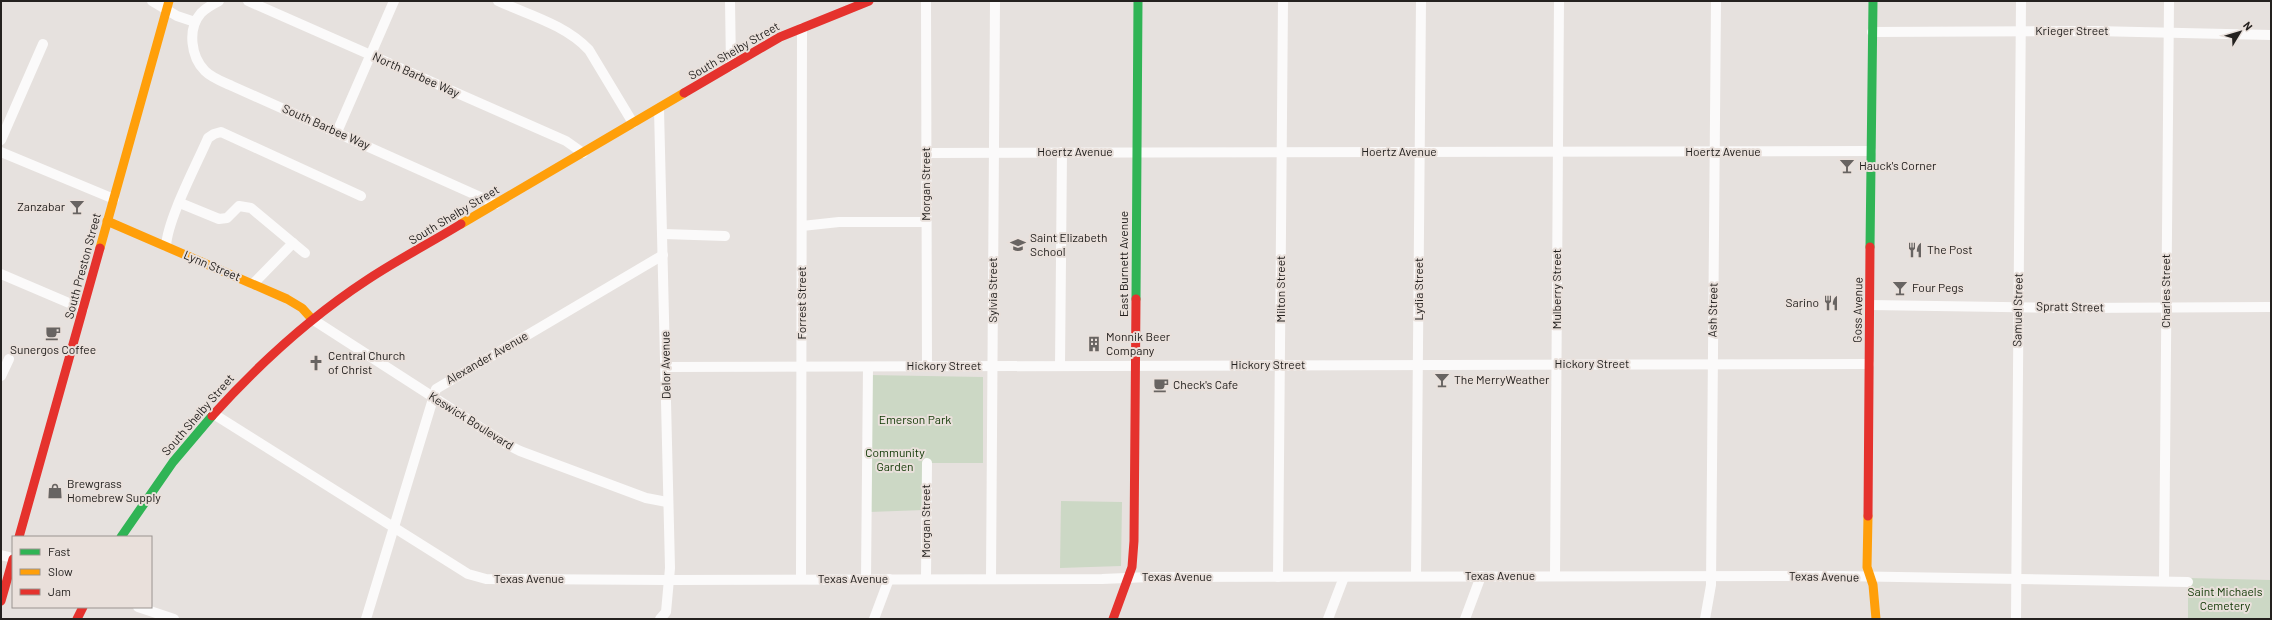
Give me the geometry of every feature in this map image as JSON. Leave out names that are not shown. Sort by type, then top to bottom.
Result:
[{"type":"main road","name":"South Shelby Street","points":[[122,536],[144,501],[212,413],[261,362],[312,319],[366,280],[780,37],[869,1]]},
{"type":"main road","name":"East Burnett Avenue","points":[[1113,619],[1132,568],[1134,541],[1138,1]]},
{"type":"main road","name":"Goss Avenue","points":[[1873,1],[1867,567],[1871,578],[1876,619]]},
{"type":"main road","name":"South Preston Street","points":[[19,536],[168,5]]},
{"type":"main road","name":"Lynn Street","points":[[107,221],[292,302],[302,308],[312,319]]},
{"type":"main road","points":[[1,601],[5,574],[12,560]]},
{"type":"main road","points":[[77,619],[82,608]]},
{"type":"street","points":[[152,1],[168,5],[177,16],[196,22],[201,13],[219,1]]},
{"type":"street","name":"North Barbee Way","points":[[248,1],[566,141],[583,152]]},
{"type":"street","points":[[337,132],[394,1]]},
{"type":"street","points":[[498,1],[564,30],[580,40],[593,56],[633,123]]},
{"type":"street","points":[[730,1],[731,66]]},
{"type":"street","name":"Morgan Street","points":[[926,1],[927,366]]},
{"type":"street","name":"Sylvia Street","points":[[991,579],[995,1]]},
{"type":"street","name":"Milton Street","points":[[1278,577],[1283,1]]},
{"type":"street","name":"Lydia Street","points":[[1416,576],[1421,1]]},
{"type":"street","name":"Mulberry Street","points":[[1555,576],[1559,1]]},
{"type":"street","name":"Ash Street","points":[[1705,619],[1711,577],[1716,1]]},
{"type":"street","name":"Samuel Street","points":[[2016,619],[2021,1]]},
{"type":"street","name":"Charles Street","points":[[2164,582],[2169,1]]},
{"type":"street","name":"South Barbee Way","points":[[196,22],[193,49],[199,64],[206,72],[232,86],[496,204]]},
{"type":"street","name":"Forrest Street","points":[[802,28],[802,579]]},
{"type":"street","name":"Krieger Street","points":[[1872,32],[2169,32],[2271,35]]},
{"type":"street","points":[[1,140],[43,44]]},
{"type":"street","name":"Delor Avenue","points":[[659,109],[664,234],[663,255],[669,470],[667,502],[670,568],[665,617]]},
{"type":"street","points":[[166,246],[167,236],[208,138],[221,132],[360,196]]},
{"type":"street","name":"Hoertz Avenue","points":[[927,153],[1558,151],[1871,152]]},
{"type":"street","points":[[1,152],[114,199]]},
{"type":"street","points":[[1060,366],[1062,152]]},
{"type":"street","points":[[180,203],[218,219],[227,218],[239,206],[251,208],[305,253]]},
{"type":"street","points":[[802,226],[839,222],[926,222]]},
{"type":"street","points":[[664,234],[725,236]]},
{"type":"street","points":[[253,284],[293,243]]},
{"type":"street","name":"Alexander Avenue","points":[[366,619],[436,388],[663,255]]},
{"type":"street","points":[[1,274],[83,309]]},
{"type":"street","name":"Spratt Street","points":[[1870,305],[2072,308],[2271,307]]},
{"type":"street","name":"Keswick Boulevard","points":[[312,319],[520,451],[646,498],[667,502]]},
{"type":"street","points":[[1,376],[9,359]]},
{"type":"street","name":"Hickory Street","points":[[667,367],[1869,364]]},
{"type":"street","points":[[866,579],[868,366]]},
{"type":"street","name":"Texas Avenue","points":[[212,413],[468,574],[496,579],[668,580],[1555,576],[2016,579],[2188,582]]},
{"type":"street","name":"Morgan Street","points":[[926,579],[927,462]]},
{"type":"street","points":[[1,555],[12,558]]},
{"type":"street","points":[[1328,619],[1344,576]]},
{"type":"street","points":[[1465,619],[1481,576]]},
{"type":"street","points":[[874,619],[889,579]]},
{"type":"street","points":[[141,608],[174,619]]},
{"type":"green space","name":"Emerson Park","points":[[869,375],[983,377],[983,463],[922,463],[924,510],[869,512]]},
{"type":"green space","points":[[1061,501],[1122,502],[1121,566],[1060,568]]},
{"type":"green space","name":"Saint Michaels Cemetery","points":[[2188,578],[2271,580],[2271,619],[2188,619]]},
{"type":"traffic: fast","points":[[1136,299],[1138,1]]},
{"type":"traffic: fast","points":[[1870,247],[1873,1]]},
{"type":"traffic: fast","points":[[122,536],[173,462],[212,416]]},
{"type":"traffic: slow","points":[[100,248],[169,1]]},
{"type":"traffic: slow","points":[[461,224],[684,93]]},
{"type":"traffic: slow","points":[[107,221],[287,299],[302,308],[312,319]]},
{"type":"traffic: slow","points":[[1868,516],[1867,567],[1873,585],[1876,619]]},
{"type":"traffic: jam","points":[[684,93],[780,37],[869,1]]},
{"type":"traffic: jam","points":[[212,416],[229,397],[285,343],[325,310],[378,273],[461,224]]},
{"type":"traffic: jam","points":[[1868,516],[1870,247]]},
{"type":"traffic: jam","points":[[19,536],[100,248]]},
{"type":"traffic: jam","points":[[1113,619],[1132,567],[1134,541],[1136,299]]},
{"type":"traffic: jam","points":[[1,601],[12,562]]},
{"type":"traffic: jam","points":[[77,619],[82,608]]},
{"type":"place","name":"Hauck's Corner","points":[[1847,166]]},
{"type":"place","name":"Zanzabar","points":[[77,207]]},
{"type":"place","name":"Saint Elizabeth School","points":[[1018,245]]},
{"type":"place","name":"The Post","points":[[1915,250]]},
{"type":"place","name":"Four Pegs","points":[[1900,288]]},
{"type":"place","name":"Sarino","points":[[1831,303]]},
{"type":"place","name":"Sunergos Coffee","points":[[53,333]]},
{"type":"place","name":"Monnik Beer Company","points":[[1094,344]]},
{"type":"place","name":"Central Church of Christ","points":[[316,363]]},
{"type":"place","name":"The MerryWeather","points":[[1442,380]]},
{"type":"place","name":"Check's Cafe","points":[[1161,385]]},
{"type":"place","name":"Brewgrass Homebrew Supply","points":[[55,491]]},
{"type":"park label","name":"Community Garden","points":[[895,460]]}]
